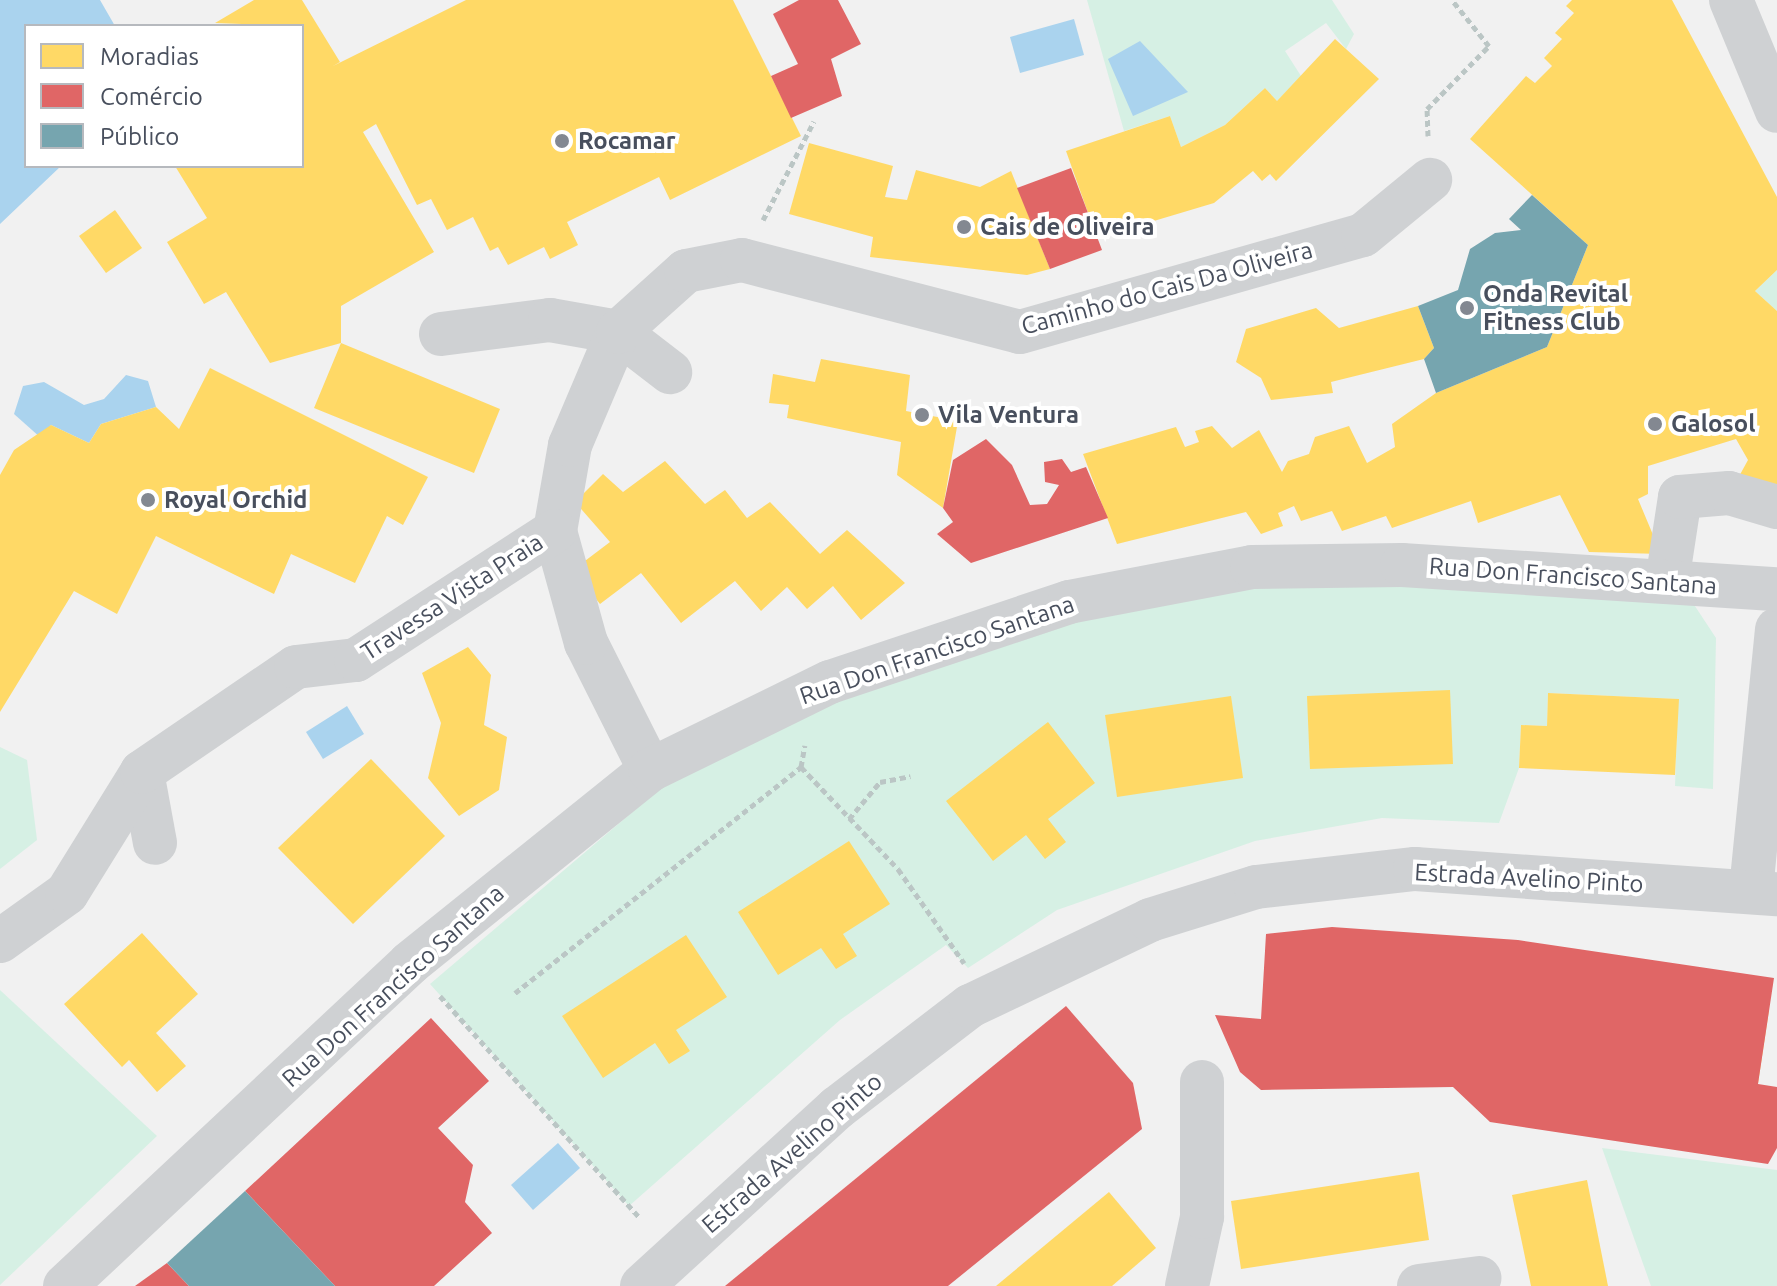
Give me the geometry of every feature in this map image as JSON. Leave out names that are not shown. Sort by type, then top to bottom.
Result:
[{"type":"street","points":[[1731,0],[1777,111]]},
{"type":"street","name":"Caminho do Cais Da Oliveira","points":[[650,770],[586,643],[555,531],[570,445],[618,332],[686,271],[742,260],[1020,332],[1363,235],[1430,180]]},
{"type":"street","points":[[441,334],[550,320],[618,332],[670,372]]},
{"type":"street","points":[[1667,582],[1680,497],[1729,493],[1777,507]]},
{"type":"street","name":"Travessa Vista Praia","points":[[142,772],[296,667],[356,660],[555,531]]},
{"type":"street","name":"Rua Don Francisco Santana","points":[[65,1286],[410,963],[650,770],[830,682],[1069,602],[1252,567],[1402,565],[1777,589]]},
{"type":"street","points":[[1764,892],[1777,629]]},
{"type":"street","points":[[142,772],[155,843]]},
{"type":"street","points":[[0,941],[67,893],[142,772]]},
{"type":"street","name":"Estrada Avelino Pinto","points":[[642,1286],[837,1108],[970,1006],[1150,920],[1256,887],[1415,869],[1764,892]]},
{"type":"street","points":[[1187,1286],[1202,1217],[1202,1082]]},
{"type":"street","points":[[1419,1286],[1479,1278]]},
{"type":"path","points":[[1430,180],[1427,109],[1489,46],[1452,0]]},
{"type":"path","points":[[742,260],[814,121]]},
{"type":"path","points":[[515,993],[801,767],[812,708],[830,682]]},
{"type":"path","points":[[801,767],[898,869],[974,974]]},
{"type":"path","points":[[849,819],[880,782],[910,776]]},
{"type":"path","points":[[410,963],[640,1218]]},
{"type":"green space","points":[[1087,0],[1332,0],[1354,34],[1346,49],[1326,23],[1285,51],[1301,76],[1277,101],[1265,88],[1225,125],[1181,147],[1170,116],[1124,131]]},
{"type":"green space","points":[[1777,270],[1777,311],[1755,291]]},
{"type":"green space","points":[[1357,580],[1689,597],[1716,638],[1713,789],[1675,786],[1678,699],[1548,693],[1547,726],[1521,725],[1519,768],[1499,823],[1382,818],[1255,841],[1057,910],[968,968],[946,945],[840,1020],[629,1206],[430,984],[663,786],[812,707],[1081,603]]},
{"type":"green space","points":[[0,747],[27,760],[37,840],[0,869]]},
{"type":"green space","points":[[0,990],[157,1136],[0,1285]]},
{"type":"green space","points":[[1602,1148],[1777,1170],[1777,1286],[1651,1286]]},
{"type":"water","points":[[0,0],[100,0],[114,24],[24,24],[24,168],[59,168],[0,224]]},
{"type":"water","points":[[1074,19],[1084,55],[1020,73],[1010,37]]},
{"type":"water","points":[[1140,41],[1188,92],[1133,116],[1108,59]]},
{"type":"water","points":[[126,375],[148,381],[156,407],[101,424],[89,443],[51,425],[41,438],[14,414],[23,386],[44,382],[84,405],[104,399]]},
{"type":"water","points":[[347,706],[364,734],[323,759],[306,732]]},
{"type":"water","points":[[558,1143],[580,1168],[533,1210],[511,1185]]},
{"type":"building: Moradias","points":[[254,0],[302,0],[340,62],[333,66],[466,0],[733,0],[801,136],[670,200],[659,177],[567,222],[578,245],[550,259],[544,247],[508,265],[498,247],[490,251],[473,217],[447,230],[431,199],[417,205],[376,124],[363,132],[434,252],[341,306],[341,343],[270,363],[226,292],[204,304],[167,242],[207,218],[176,168],[304,168],[304,24],[215,23]]},
{"type":"building: Moradias","points":[[1572,0],[1672,0],[1777,197],[1777,270],[1755,291],[1777,311],[1777,488],[1731,491],[1748,460],[1736,439],[1648,466],[1648,494],[1638,499],[1661,554],[1589,552],[1560,495],[1478,523],[1471,501],[1392,528],[1386,516],[1342,531],[1332,511],[1301,521],[1294,506],[1278,513],[1283,526],[1261,534],[1246,512],[1117,544],[1083,454],[1176,427],[1185,447],[1199,442],[1195,431],[1212,426],[1232,448],[1259,430],[1282,472],[1288,461],[1309,454],[1315,437],[1349,426],[1367,463],[1395,447],[1392,424],[1436,393],[1547,347],[1588,245],[1470,139],[1526,76],[1535,83],[1552,66],[1544,58],[1562,39],[1555,33],[1574,13],[1566,6]]},
{"type":"building: Moradias","points":[[1335,39],[1379,79],[1276,181],[1270,174],[1262,181],[1253,171],[1214,203],[1097,238],[1066,151],[1170,116],[1181,147],[1225,125],[1265,88],[1277,101]]},
{"type":"building: Moradias","points":[[809,143],[893,166],[885,197],[907,200],[916,170],[980,187],[1011,171],[1050,269],[1027,275],[870,257],[873,237],[789,214]]},
{"type":"building: Moradias","points":[[115,210],[142,248],[106,273],[79,236]]},
{"type":"building: Moradias","points":[[1418,306],[1434,348],[1424,359],[1331,382],[1333,393],[1271,400],[1261,378],[1236,362],[1246,329],[1316,308],[1339,328]]},
{"type":"building: Moradias","points":[[341,343],[500,409],[474,473],[314,408]]},
{"type":"building: Moradias","points":[[821,359],[910,375],[906,411],[958,421],[943,508],[897,475],[901,442],[787,418],[789,405],[769,403],[773,374],[815,382]]},
{"type":"building: Moradias","points":[[210,368],[428,477],[403,525],[387,516],[355,583],[291,554],[274,594],[156,536],[117,614],[74,591],[0,712],[0,475],[14,450],[51,425],[89,443],[101,424],[156,407],[179,429]]},
{"type":"building: Moradias","points":[[665,461],[705,504],[725,490],[747,518],[770,502],[820,554],[847,530],[905,583],[861,620],[833,586],[807,609],[787,587],[761,611],[735,581],[681,623],[641,573],[600,604],[573,570],[610,542],[575,502],[603,474],[623,492]]},
{"type":"building: Moradias","points":[[468,647],[491,675],[484,725],[507,737],[499,790],[459,816],[428,778],[441,723],[422,673]]},
{"type":"building: Moradias","points":[[1450,690],[1453,764],[1310,769],[1307,696]]},
{"type":"building: Moradias","points":[[1548,693],[1679,699],[1675,775],[1519,768],[1521,725],[1547,726]]},
{"type":"building: Moradias","points":[[1231,696],[1243,778],[1117,797],[1105,715]]},
{"type":"building: Moradias","points":[[1048,722],[1095,783],[1048,819],[1066,842],[1045,859],[1026,835],[993,861],[946,801]]},
{"type":"building: Moradias","points":[[371,759],[445,836],[353,924],[278,848]]},
{"type":"building: Moradias","points":[[849,841],[890,904],[843,934],[857,956],[836,969],[821,948],[778,975],[738,912]]},
{"type":"building: Moradias","points":[[142,933],[198,994],[156,1033],[186,1066],[157,1092],[129,1060],[122,1067],[64,1004]]},
{"type":"building: Moradias","points":[[686,935],[727,997],[676,1030],[690,1051],[669,1064],[655,1043],[603,1078],[562,1016]]},
{"type":"building: Moradias","points":[[1539,978],[1769,1010],[1751,1130],[1708,1124],[1711,1102],[1683,1098],[1680,1120],[1612,1110],[1615,1084],[1564,1076],[1562,1094],[1524,1088]]},
{"type":"building: Moradias","points":[[1419,1172],[1429,1240],[1241,1269],[1231,1201]]},
{"type":"building: Moradias","points":[[1587,1180],[1608,1286],[1531,1286],[1512,1195]]},
{"type":"building: Moradias","points":[[1109,1192],[1156,1248],[1112,1286],[996,1286]]},
{"type":"building: Comércio","points":[[799,0],[838,0],[861,44],[831,59],[842,96],[791,118],[771,76],[798,64],[773,14]]},
{"type":"building: Comércio","points":[[1071,168],[1102,250],[1050,269],[1017,188]]},
{"type":"building: Comércio","points":[[986,439],[1012,465],[1030,505],[1047,504],[1059,485],[1045,482],[1044,462],[1062,459],[1071,472],[1086,467],[1108,518],[971,563],[937,534],[953,522],[943,508],[953,460]]},
{"type":"building: Comércio","points":[[1332,927],[1518,940],[1774,978],[1758,1084],[1777,1087],[1777,1148],[1768,1164],[1490,1122],[1453,1087],[1261,1090],[1240,1072],[1215,1015],[1261,1019],[1266,934]]},
{"type":"building: Comércio","points":[[1066,1006],[1133,1083],[1142,1129],[948,1286],[725,1286]]},
{"type":"building: Comércio","points":[[431,1018],[489,1081],[438,1128],[473,1165],[465,1202],[492,1233],[434,1286],[335,1286],[245,1191]]},
{"type":"building: Comércio","points":[[167,1263],[189,1286],[135,1286]]},
{"type":"building: Público","points":[[1532,195],[1588,245],[1547,347],[1436,393],[1424,359],[1434,348],[1418,306],[1458,290],[1470,249],[1495,233],[1521,230],[1509,219]]},
{"type":"building: Público","points":[[245,1191],[335,1286],[189,1286],[167,1263]]},
{"type":"place","name":"Rocamar","points":[[562,141]]},
{"type":"place","name":"Cais de Oliveira","points":[[964,227]]},
{"type":"place","name":"Onda Revital Fitness Club","points":[[1467,308]]},
{"type":"place","name":"Vila Ventura","points":[[922,415]]},
{"type":"place","name":"Galosol","points":[[1655,424]]},
{"type":"place","name":"Royal Orchid","points":[[148,500]]}]
